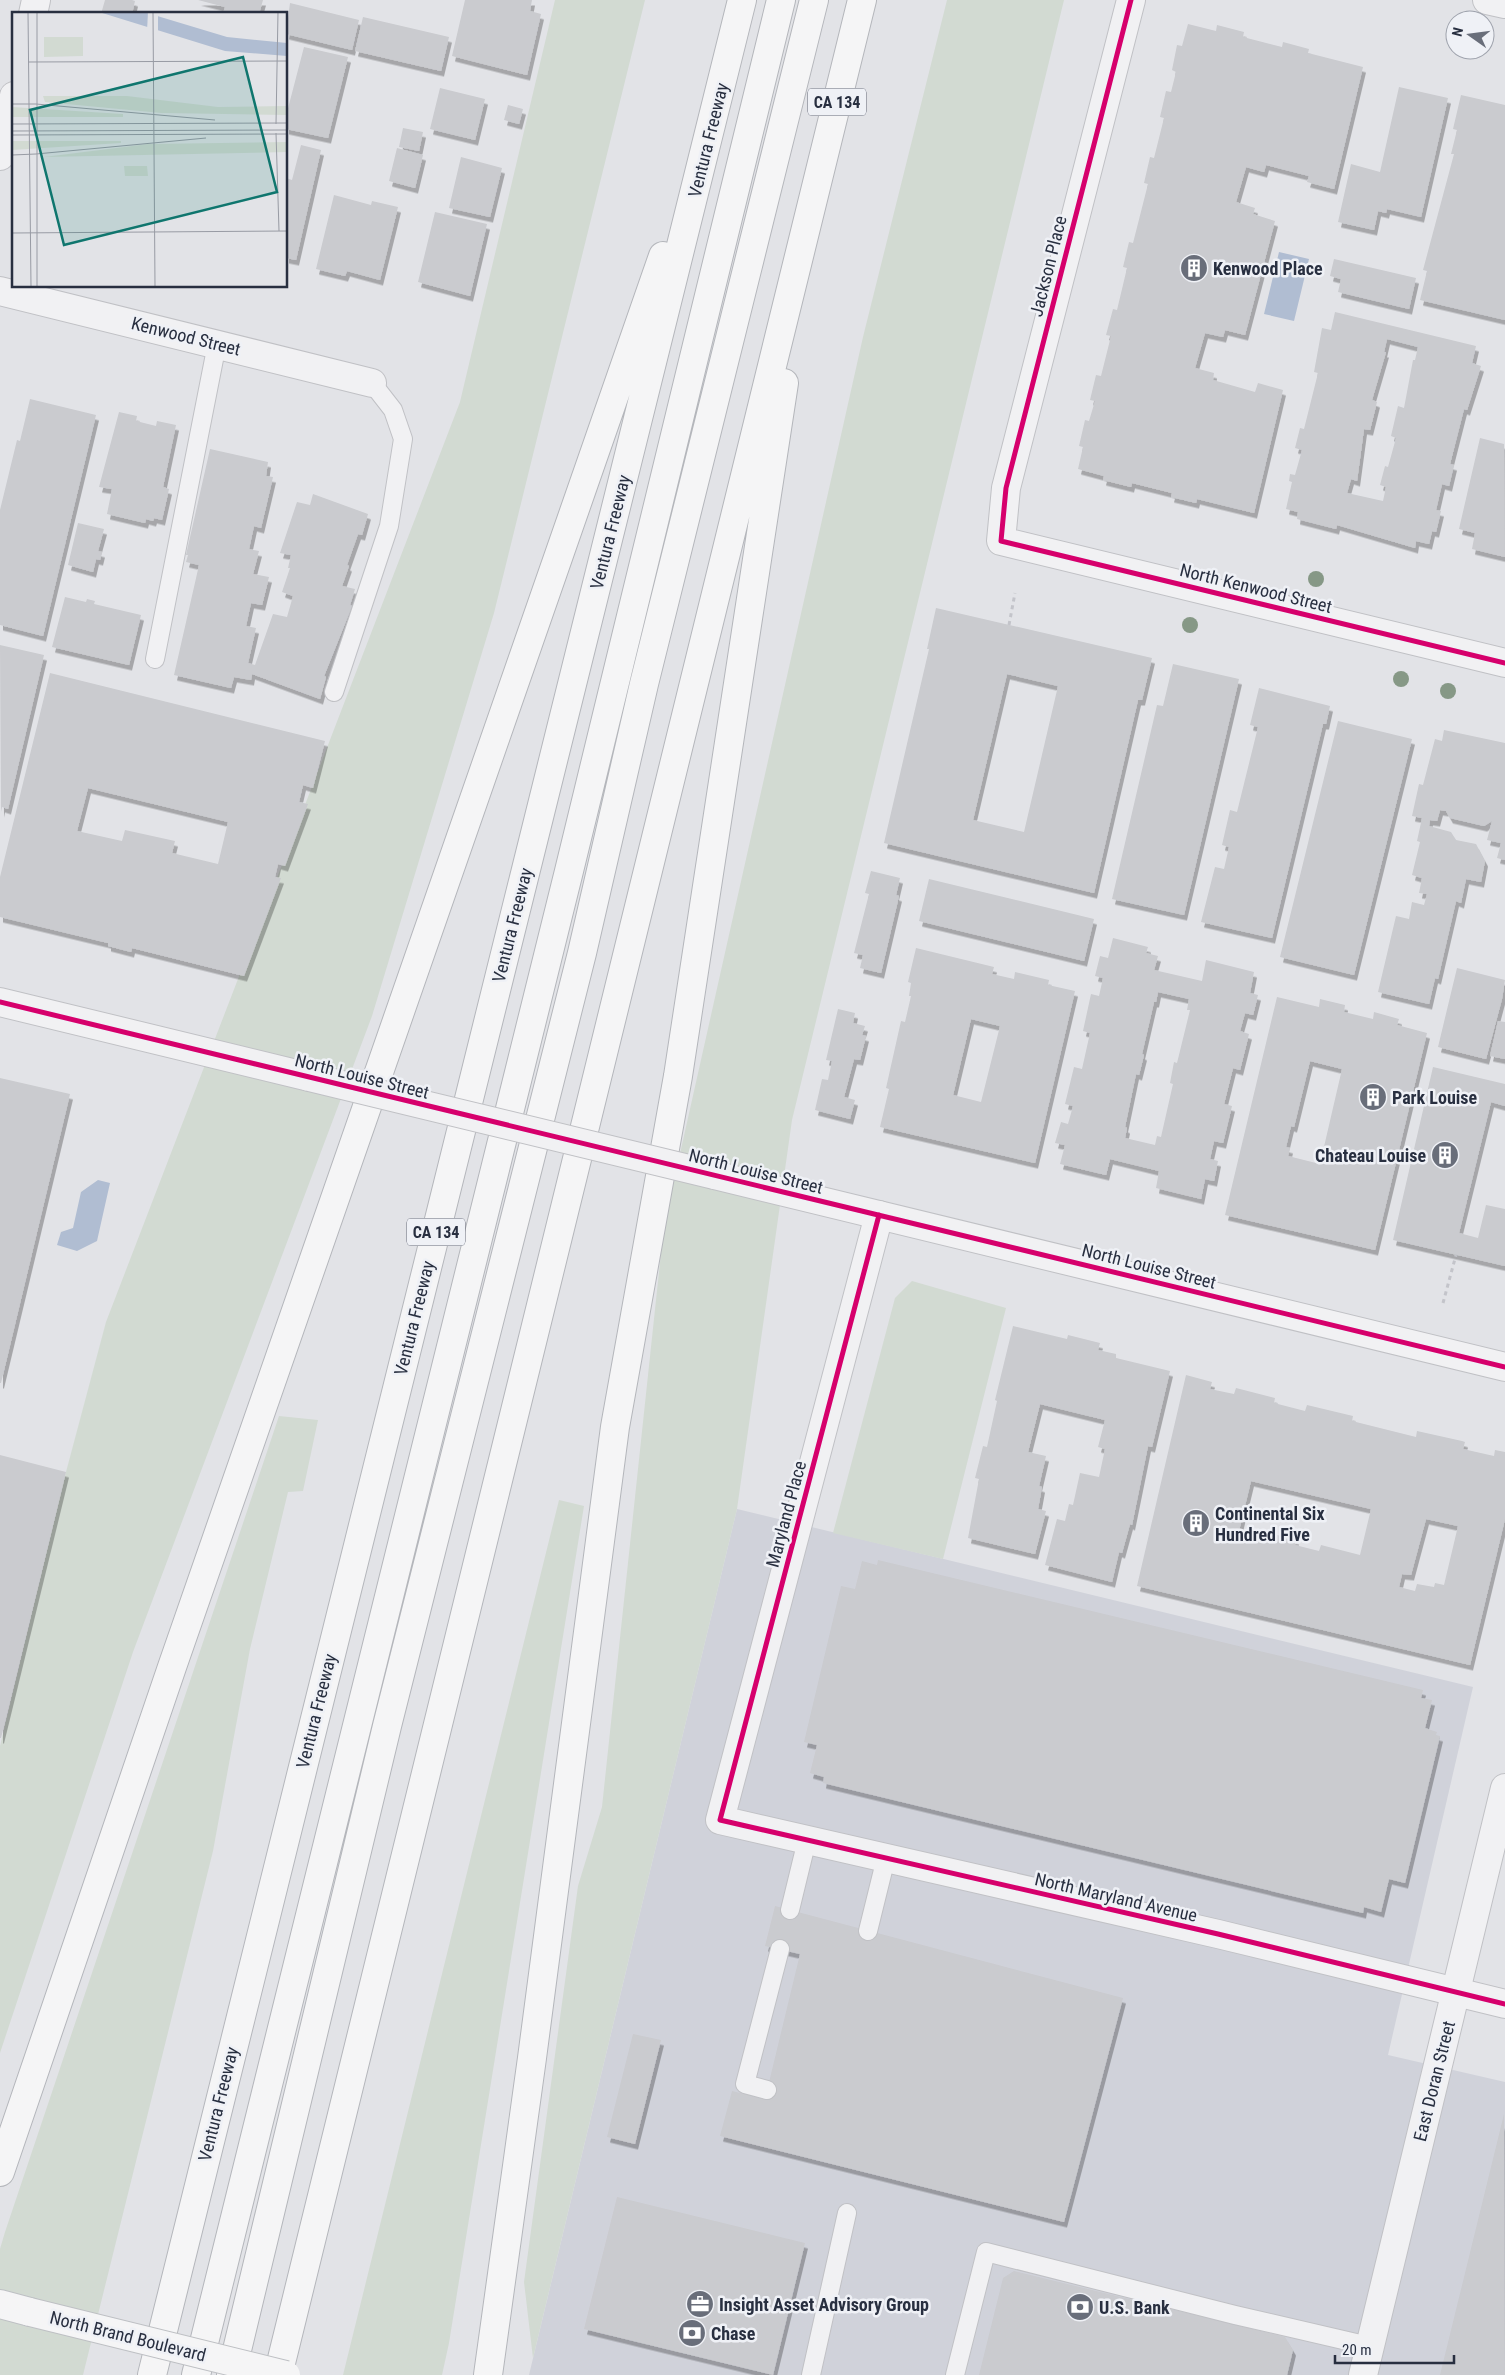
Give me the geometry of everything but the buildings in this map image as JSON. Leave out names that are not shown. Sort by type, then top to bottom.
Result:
[{"type":"main road","name":"Ventura Freeway","points":[[152,2375],[742,0]]},
{"type":"main road","points":[[196,2375],[564,890],[781,0]]},
{"type":"main road","points":[[231,2375],[386,1726],[582,953],[644,684],[814,0]]},
{"type":"main road","name":"CA 134","points":[[278,2375],[862,0]]},
{"type":"main road","points":[[0,2172],[182,1640],[721,89]]},
{"type":"main road","points":[[488,2375],[531,2068],[615,1427],[678,1076],[812,203]]},
{"type":"main road","name":"North Brand Boulevard","points":[[0,2304],[286,2375]]},
{"type":"street","name":"Jackson Place","points":[[1001,541],[1006,488],[1131,0]]},
{"type":"street","points":[[1487,0],[1505,4]]},
{"type":"street","points":[[0,156],[12,105]]},
{"type":"street","name":"Kenwood Street","points":[[0,291],[372,382]]},
{"type":"street","name":"North Kenwood Street","points":[[1001,541],[1505,663]]},
{"type":"street","name":"North Louise Street","points":[[0,1002],[1505,1367]]},
{"type":"street","name":"Maryland Place","points":[[720,1820],[879,1215]]},
{"type":"street","name":"East Doran Street","points":[[1362,2375],[1505,1788]]},
{"type":"street","name":"North Maryland Avenue","points":[[720,1820],[1505,2004]]},
{"type":"lane","points":[[155,659],[217,344]]},
{"type":"lane","points":[[334,692],[388,526],[403,440],[393,410],[372,382]]},
{"type":"lane","points":[[790,1910],[807,1840]]},
{"type":"lane","points":[[868,1931],[886,1858]]},
{"type":"lane","points":[[767,2090],[745,2084],[780,1949]]},
{"type":"lane","points":[[811,2375],[847,2213]]},
{"type":"lane","points":[[955,2375],[986,2252],[1370,2346]]},
{"type":"path","points":[[1009,625],[1015,593]]},
{"type":"path","points":[[1443,1304],[1456,1255]]},
{"type":"shaded area","points":[[555,0],[645,0],[494,613],[372,1016],[133,1652],[0,2053],[0,1746],[66,1472],[106,1322],[460,402]]},
{"type":"shaded area","points":[[947,0],[1064,0],[792,1120],[737,1509],[533,2358],[524,2282],[578,1886],[602,1807],[664,1225],[863,337]]},
{"type":"shaded area","points":[[912,1281],[1006,1308],[943,1559],[833,1533],[895,1298]]},
{"type":"shaded area","points":[[279,1416],[318,1420],[303,1491],[288,1492],[250,1649],[213,1851],[83,2375],[0,2375],[0,2249]]},
{"type":"shaded area","points":[[559,1500],[584,1506],[449,2343],[442,2375],[343,2375]]},
{"type":"shaded area","points":[[737,1509],[1473,1687],[1388,2055],[1505,2082],[1505,2375],[529,2375]]},
{"type":"water","points":[[1279,252],[1309,259],[1294,321],[1264,314]]},
{"type":"water","points":[[98,1180],[110,1183],[97,1241],[77,1251],[57,1245],[61,1232],[73,1228],[81,1192]]},
{"type":"cycle path","points":[[1131,0],[1006,488],[1001,541],[1505,663]]},
{"type":"cycle path","points":[[0,1002],[1505,1367]]},
{"type":"cycle path","points":[[879,1215],[720,1820],[1218,1934],[1505,2004]]},
{"type":"place","name":"Kenwood Place","points":[[1194,268]]},
{"type":"place","name":"Park Louise","points":[[1373,1097]]},
{"type":"place","name":"Chateau Louise","points":[[1445,1155]]},
{"type":"place","name":"Continental Six Hundred Five","points":[[1196,1523]]},
{"type":"place","name":"Insight Asset Advisory Group","points":[[700,2304]]},
{"type":"place","name":"U.S. Bank","points":[[1080,2307]]},
{"type":"place","name":"Chase","points":[[692,2333]]}]
